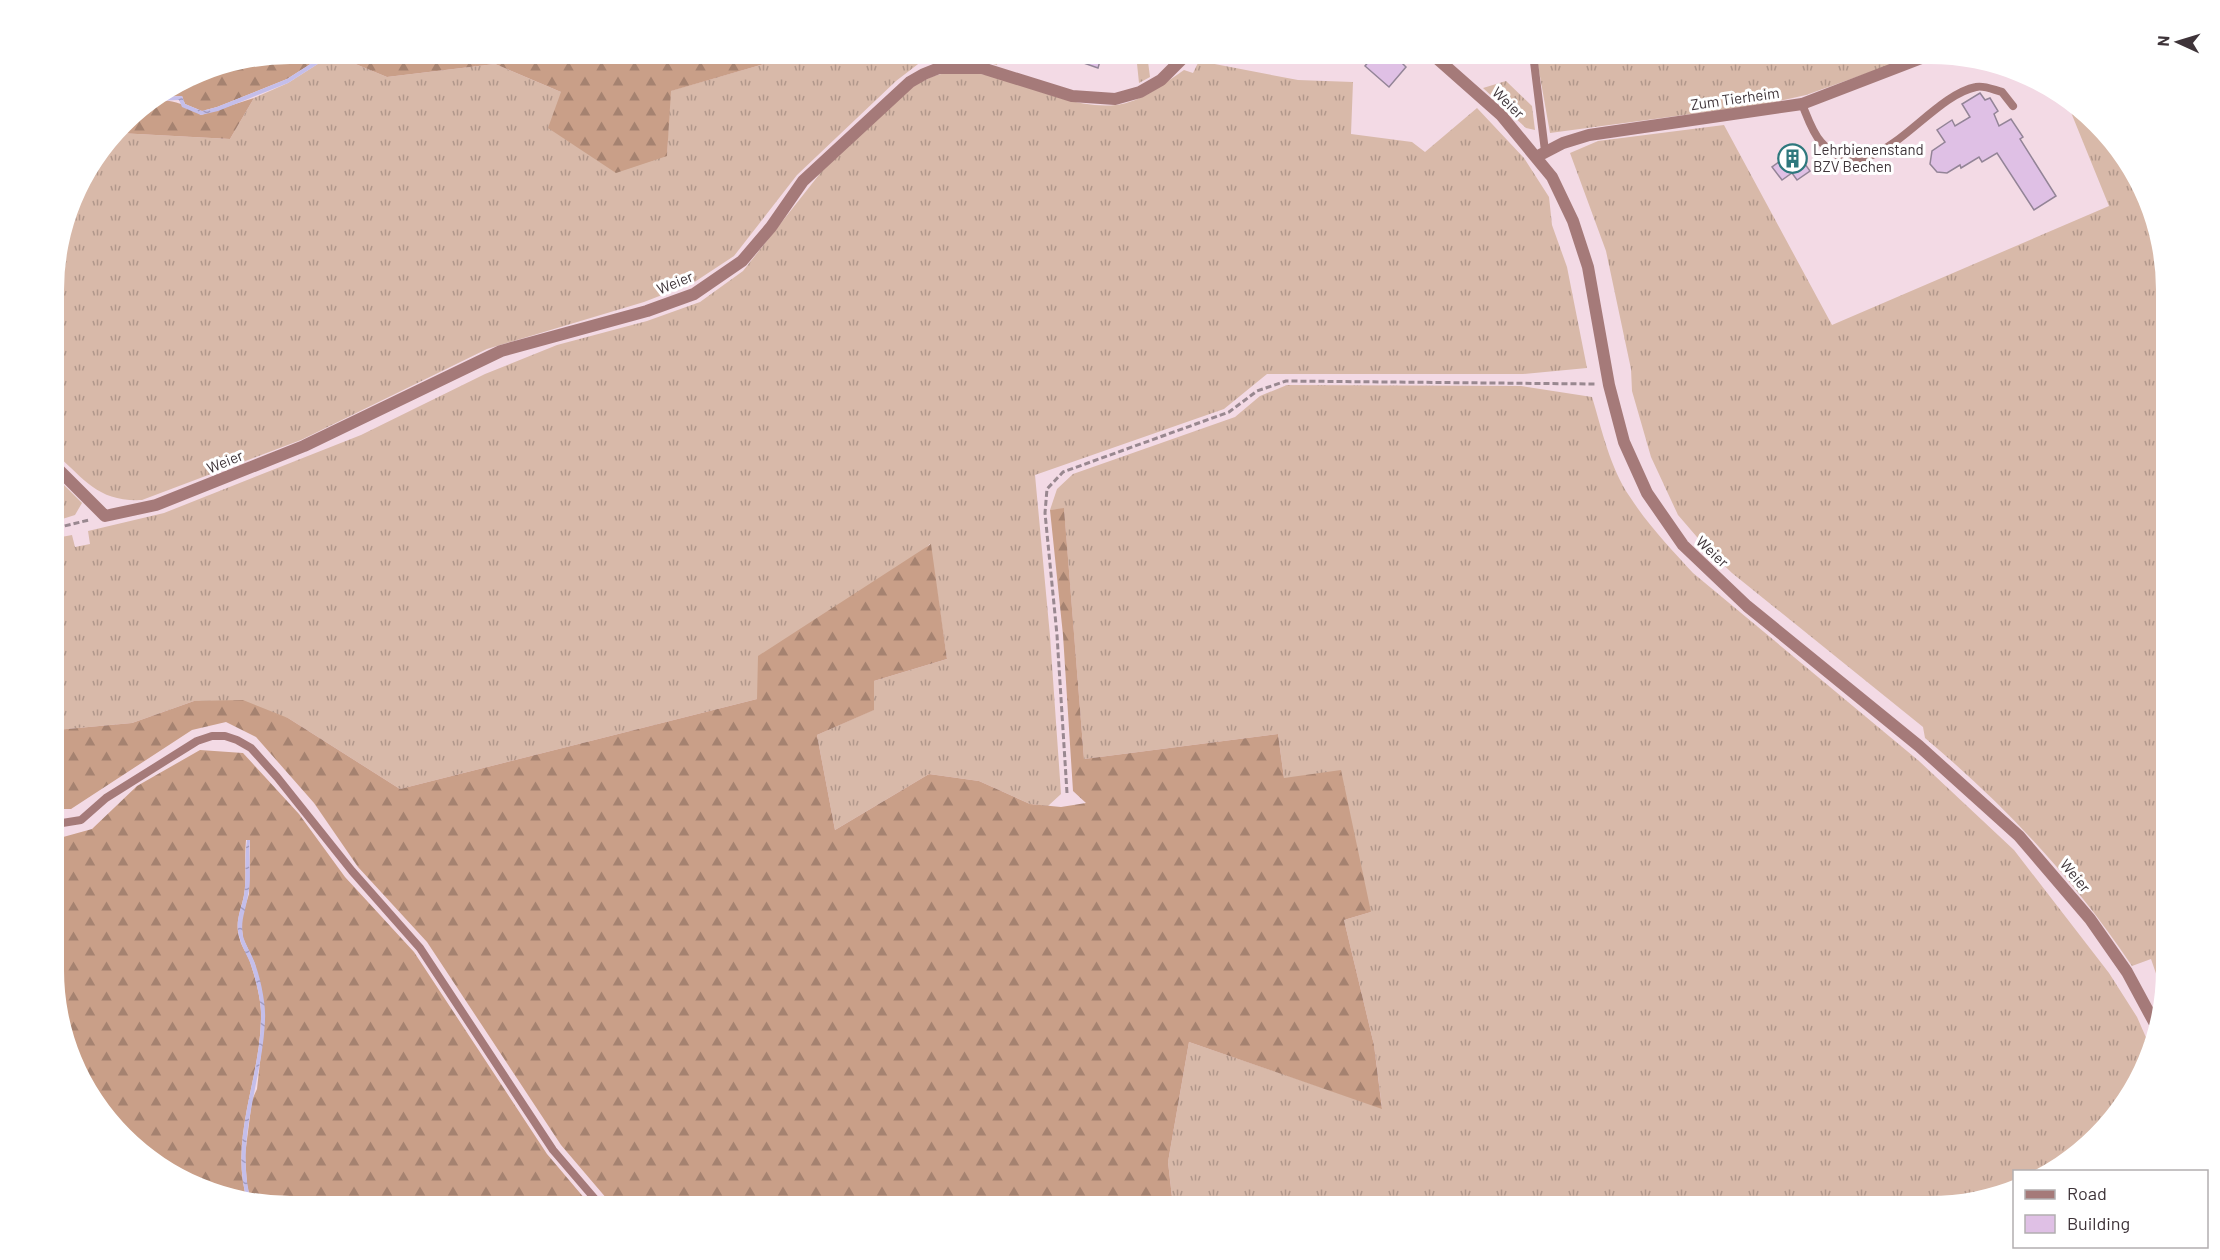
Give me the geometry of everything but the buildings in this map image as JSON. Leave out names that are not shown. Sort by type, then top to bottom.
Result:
[{"type":"street","name":"Weier","points":[[105,516],[156,505],[294,450],[501,351],[647,311],[694,294],[742,261],[771,227],[803,181],[910,82],[924,74],[939,68],[982,68],[1072,96],[1115,99],[1140,92],[1161,80],[1177,64]]},
{"type":"street","name":"Weier","points":[[1443,64],[1541,153],[1573,221],[1588,267],[1609,385],[1624,442],[1647,493],[1683,545],[1747,606],[1919,746],[2019,836],[2077,903],[2127,972],[2150,1016]]},
{"type":"street","name":"Zum Tierheim","points":[[1541,153],[1588,135],[1802,105],[1907,64]]},
{"type":"street","points":[[64,475],[105,516]]},
{"type":"lane","points":[[1534,64],[1541,153]]},
{"type":"lane","points":[[1802,105],[1820,141],[1839,158],[1854,160],[1882,153],[1940,103],[1976,87],[2002,92],[2013,106]]},
{"type":"lane","points":[[64,823],[81,820],[106,798],[197,741],[212,736],[225,736],[251,748],[305,810],[352,871],[420,948],[469,1017],[553,1150],[593,1196]]},
{"type":"path","points":[[1067,793],[1044,501],[1047,489],[1063,472],[1229,412],[1257,391],[1286,381],[1609,385]]},
{"type":"path","points":[[64,526],[105,516]]},
{"type":"green space","points":[[310,64],[287,79],[202,111],[185,104],[182,96],[176,96],[204,82],[232,72],[261,66]]},
{"type":"green space","points":[[318,64],[355,64],[387,77],[495,64],[561,92],[667,156],[670,91],[764,64],[918,64],[896,81],[797,175],[734,256],[693,283],[644,302],[487,349],[301,440],[142,500],[127,500],[104,493],[85,481],[64,461],[66,261],[72,232],[88,191],[111,153],[129,134],[230,139],[254,98],[288,83]]},
{"type":"green space","points":[[355,64],[495,64],[387,77]]},
{"type":"green space","points":[[495,64],[764,64],[671,91],[667,156],[616,173],[548,128],[561,92]]},
{"type":"green space","points":[[1137,64],[1148,64],[1150,77],[1139,83]]},
{"type":"green space","points":[[1198,64],[1215,64],[1298,80],[1353,82],[1351,134],[1412,142],[1425,152],[1477,108],[1524,158],[1549,197],[1552,225],[1567,267],[1587,368],[1523,374],[1267,374],[1224,409],[1035,475],[1050,636],[1061,794],[1048,806],[1030,804],[979,781],[929,774],[835,830],[817,735],[873,710],[874,681],[947,659],[930,544],[757,699],[400,789],[288,718],[194,701],[132,723],[64,729],[64,536],[72,535],[75,547],[90,544],[88,531],[164,513],[361,435],[485,374],[557,345],[647,321],[700,302],[743,271],[822,171],[912,87],[930,78],[941,74],[962,72],[984,75],[1072,101],[1094,105],[1116,105],[1143,96],[1184,70],[1193,73]]},
{"type":"green space","points":[[1538,64],[1893,64],[1806,95],[1766,104],[1550,133]]},
{"type":"green space","points":[[1506,81],[1532,106],[1535,130],[1526,128],[1483,88]]},
{"type":"green space","points":[[254,98],[230,139],[129,134],[153,111],[169,101],[188,107],[201,115]]},
{"type":"green space","points":[[2072,116],[2109,153],[2125,178],[2148,232],[2154,261],[2156,291],[2156,973],[2151,959],[2132,966],[2086,903],[2037,844],[1984,790],[1925,738],[1923,727],[1732,573],[1709,551],[1678,515],[1651,457],[1632,391],[1631,369],[1606,251],[1570,153],[1598,141],[1724,125],[1832,325],[2109,206]]},
{"type":"green space","points":[[1287,385],[1521,386],[1592,397],[1607,449],[1623,486],[1644,517],[1668,546],[1693,573],[1919,761],[2014,850],[2109,973],[2137,1017],[2145,1036],[2132,1069],[2109,1107],[2067,1149],[2042,1165],[2033,1170],[2013,1170],[2013,1179],[1988,1188],[1959,1194],[1929,1196],[1172,1196],[1168,1162],[1189,1042],[1382,1108],[1374,1045],[1344,920],[1371,912],[1284,778],[1278,734],[1084,759],[1064,509],[1050,510],[1057,489],[1073,474],[1235,417],[1260,396]]},
{"type":"green space","points":[[64,485],[82,503],[75,515],[64,518]]},
{"type":"green space","points":[[1064,508],[1084,759],[1278,734],[1284,778],[1341,770],[1371,912],[1344,920],[1374,1045],[1382,1109],[1189,1042],[1168,1162],[1172,1196],[604,1196],[561,1145],[427,942],[358,867],[314,803],[256,737],[226,722],[192,730],[71,809],[64,809],[64,729],[132,723],[194,701],[243,700],[288,718],[400,789],[757,699],[758,656],[931,544],[947,659],[874,681],[874,710],[817,735],[835,830],[929,774],[979,781],[1030,804],[1061,807],[1086,803],[1073,791],[1063,635],[1050,510]]},
{"type":"green space","points":[[200,750],[243,753],[299,814],[345,877],[414,952],[547,1154],[583,1196],[291,1196],[249,1191],[245,1155],[252,1100],[257,1089],[265,1017],[255,964],[243,938],[241,919],[249,894],[250,840],[246,840],[245,888],[238,934],[255,978],[261,1013],[256,1064],[243,1132],[241,1155],[245,1191],[204,1178],[178,1165],[153,1149],[131,1129],[111,1107],[95,1082],[72,1028],[66,999],[64,969],[64,837],[92,829],[137,786]]},
{"type":"water","points":[[310,64],[318,64],[288,83],[218,111],[201,115],[182,107],[179,100],[169,100],[182,96],[185,104],[202,111],[287,79]]},
{"type":"water","points":[[247,840],[250,840],[250,882],[242,930],[258,974],[265,1013],[260,1065],[247,1133],[246,1156],[249,1192],[245,1191],[241,1155],[256,1064],[261,1013],[255,978],[238,933],[245,888]]},
{"type":"place","name":"Lehrbienenstand BZV Bechen","points":[[1792,159]]}]
